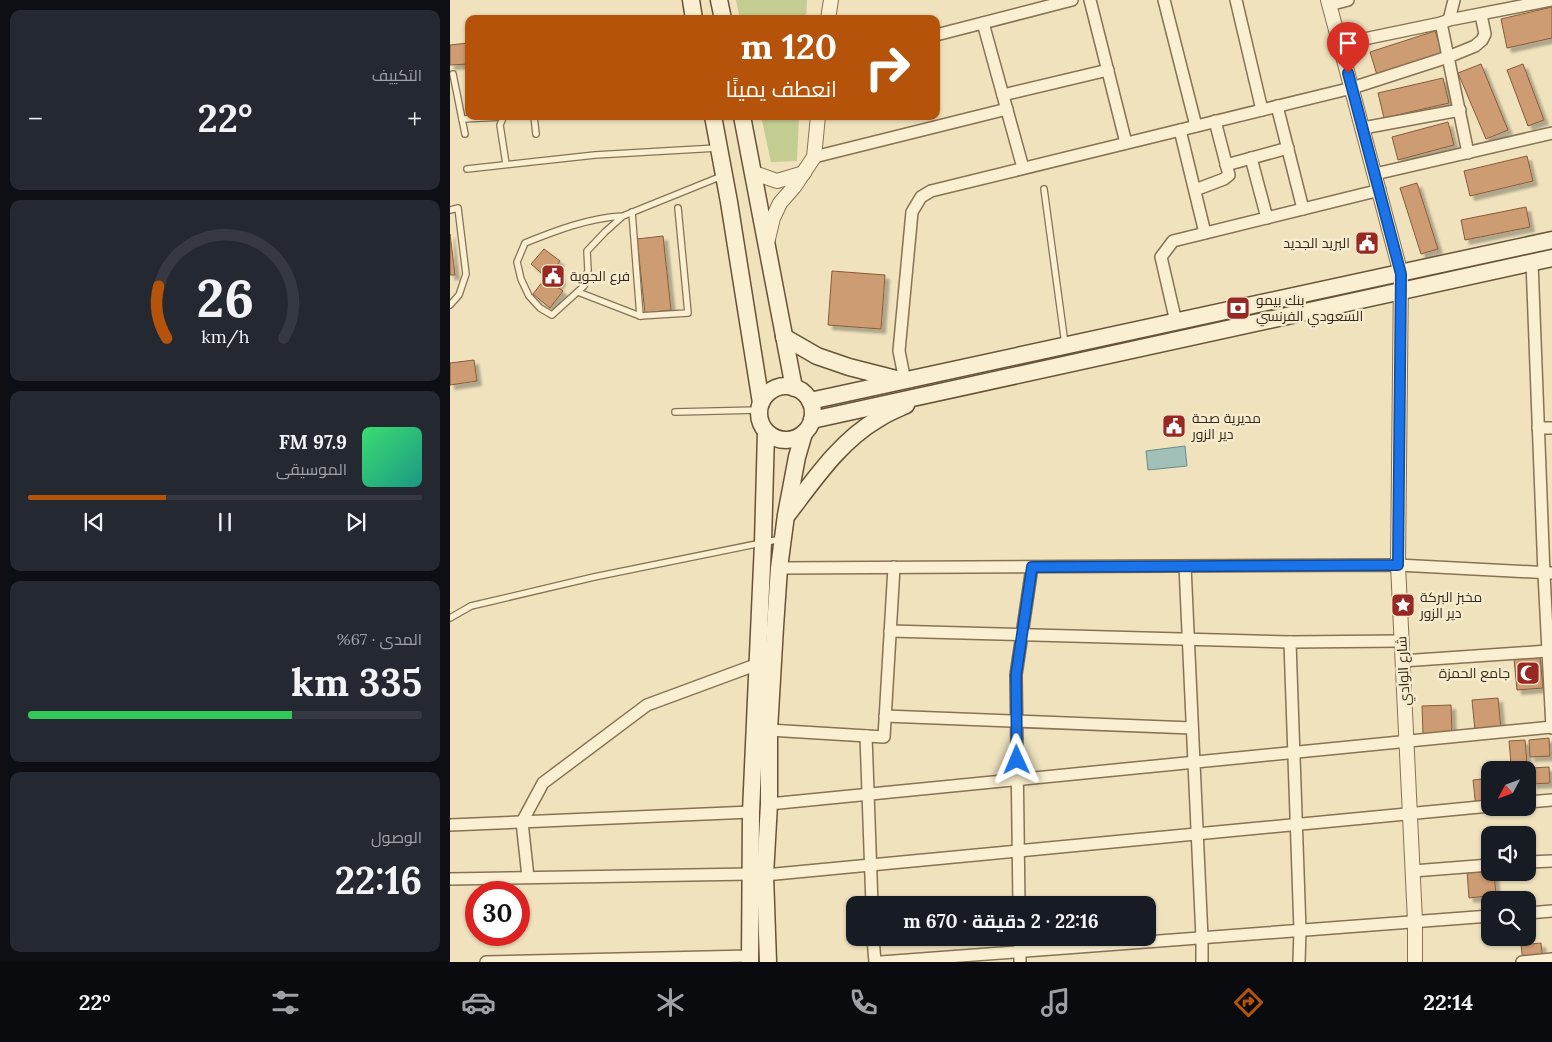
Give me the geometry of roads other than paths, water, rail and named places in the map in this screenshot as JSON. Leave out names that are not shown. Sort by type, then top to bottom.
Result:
[{"type":"main road","points":[[691,0],[693,15]]},
{"type":"main road","points":[[719,0],[722,15]]},
{"type":"main road","points":[[714,120],[760,406],[759,418],[766,432],[751,812],[768,962]]},
{"type":"main road","points":[[743,120],[794,388]]},
{"type":"main road","points":[[810,401],[1552,240]]},
{"type":"main road","points":[[766,432],[780,440],[789,440],[797,438],[808,426],[928,394],[1552,258]]},
{"type":"main road","points":[[784,337],[817,356],[905,381]]},
{"type":"main road","points":[[750,959],[758,874],[769,804],[769,730],[779,568],[797,456],[813,410],[806,395],[786,386],[771,390],[760,406]]},
{"type":"main road","points":[[786,516],[825,466],[850,440],[878,419],[928,394]]},
{"type":"street","points":[[829,15],[831,0]]},
{"type":"street","points":[[940,34],[1072,0]]},
{"type":"street","points":[[1090,0],[1126,143]]},
{"type":"street","points":[[1164,0],[1196,126]]},
{"type":"street","points":[[1236,0],[1262,110]]},
{"type":"street","points":[[1328,2],[1348,0]]},
{"type":"street","points":[[1454,0],[1445,22],[1448,57],[1468,153]]},
{"type":"street","points":[[1340,44],[1481,15],[1508,5],[1552,0]]},
{"type":"street","name":"شارع الوادي","points":[[1328,2],[1376,174],[1401,274],[1398,565],[1413,872],[1415,962]]},
{"type":"street","points":[[905,381],[899,351],[912,212],[921,197],[931,191],[1352,88],[1448,57],[1475,46],[1482,40],[1485,34],[1481,15]]},
{"type":"street","points":[[983,23],[1023,168]]},
{"type":"street","points":[[1003,95],[1108,70]]},
{"type":"street","points":[[1277,106],[1303,209]]},
{"type":"street","points":[[814,157],[1007,109]]},
{"type":"street","points":[[1363,128],[1460,110]]},
{"type":"street","points":[[767,243],[773,218],[780,203],[814,157],[818,120]]},
{"type":"street","points":[[1195,190],[1224,179],[1229,174],[1215,122]]},
{"type":"street","points":[[1180,130],[1205,233]]},
{"type":"street","points":[[1376,174],[1552,133]]},
{"type":"street","points":[[1226,165],[1288,148]]},
{"type":"street","points":[[1251,158],[1267,218]]},
{"type":"street","points":[[754,173],[777,181],[804,173]]},
{"type":"street","points":[[1176,322],[1161,256],[1173,241],[1380,190]]},
{"type":"street","points":[[769,804],[1552,728],[1548,651],[1548,573],[1538,428],[1532,262]]},
{"type":"street","points":[[1538,428],[1552,428]]},
{"type":"street","points":[[779,568],[1398,565],[1548,573]]},
{"type":"street","points":[[1185,566],[1202,962]]},
{"type":"street","points":[[769,730],[884,737],[894,567]]},
{"type":"street","points":[[1019,896],[1016,675],[1032,567]]},
{"type":"street","points":[[890,631],[1290,642],[1401,641]]},
{"type":"street","points":[[1290,642],[1300,930],[1299,962]]},
{"type":"street","points":[[1402,661],[1548,651]]},
{"type":"street","points":[[528,877],[522,822],[543,782],[648,705],[758,664]]},
{"type":"street","points":[[885,716],[1192,728]]},
{"type":"street","points":[[866,736],[872,896]]},
{"type":"street","points":[[1536,801],[1552,800]]},
{"type":"street","points":[[450,878],[758,874],[1481,807]]},
{"type":"street","points":[[450,825],[751,812]]},
{"type":"street","points":[[1536,862],[1552,861]]},
{"type":"street","points":[[1413,872],[1481,866]]},
{"type":"street","points":[[1536,912],[1552,911]]},
{"type":"street","points":[[881,962],[1020,957],[1202,938],[1481,917]]},
{"type":"street","points":[[874,946],[875,962]]},
{"type":"street","points":[[486,962],[750,959]]},
{"type":"street","points":[[1522,962],[1552,959]]},
{"type":"lane","points":[[454,74],[465,134]]},
{"type":"lane","points":[[502,120],[500,125],[506,164]]},
{"type":"lane","points":[[534,120],[536,134]]},
{"type":"lane","points":[[467,168],[595,156],[719,148]]},
{"type":"lane","points":[[623,216],[602,217],[556,230],[525,243],[518,262],[521,279],[529,296],[540,308],[552,315],[584,286],[588,270],[588,251],[623,216],[724,175]]},
{"type":"lane","points":[[1044,189],[1065,346]]},
{"type":"lane","points":[[450,210],[458,208],[466,274],[459,295],[450,304]]},
{"type":"lane","points":[[578,292],[640,316],[688,313],[678,208]]},
{"type":"lane","points":[[632,212],[640,316]]},
{"type":"lane","points":[[675,412],[760,406]]},
{"type":"lane","points":[[450,618],[471,606],[594,577],[763,544],[783,538]]},
{"type":"water","points":[[1185,446],[1187,466],[1148,470],[1146,451]]},
{"type":"place","name":"البريد الجديد","points":[[1367,243]]},
{"type":"place","name":"فرع الجوية","points":[[553,276]]},
{"type":"place","name":"بنك بيمو السعودي الفرنسي","points":[[1238,308]]},
{"type":"place","name":"مديرية صحة دير الزور","points":[[1174,426]]},
{"type":"place","name":"مخبز البركة دير الزور","points":[[1403,605]]},
{"type":"place","name":"جامع الحمزة","points":[[1528,673]]}]
